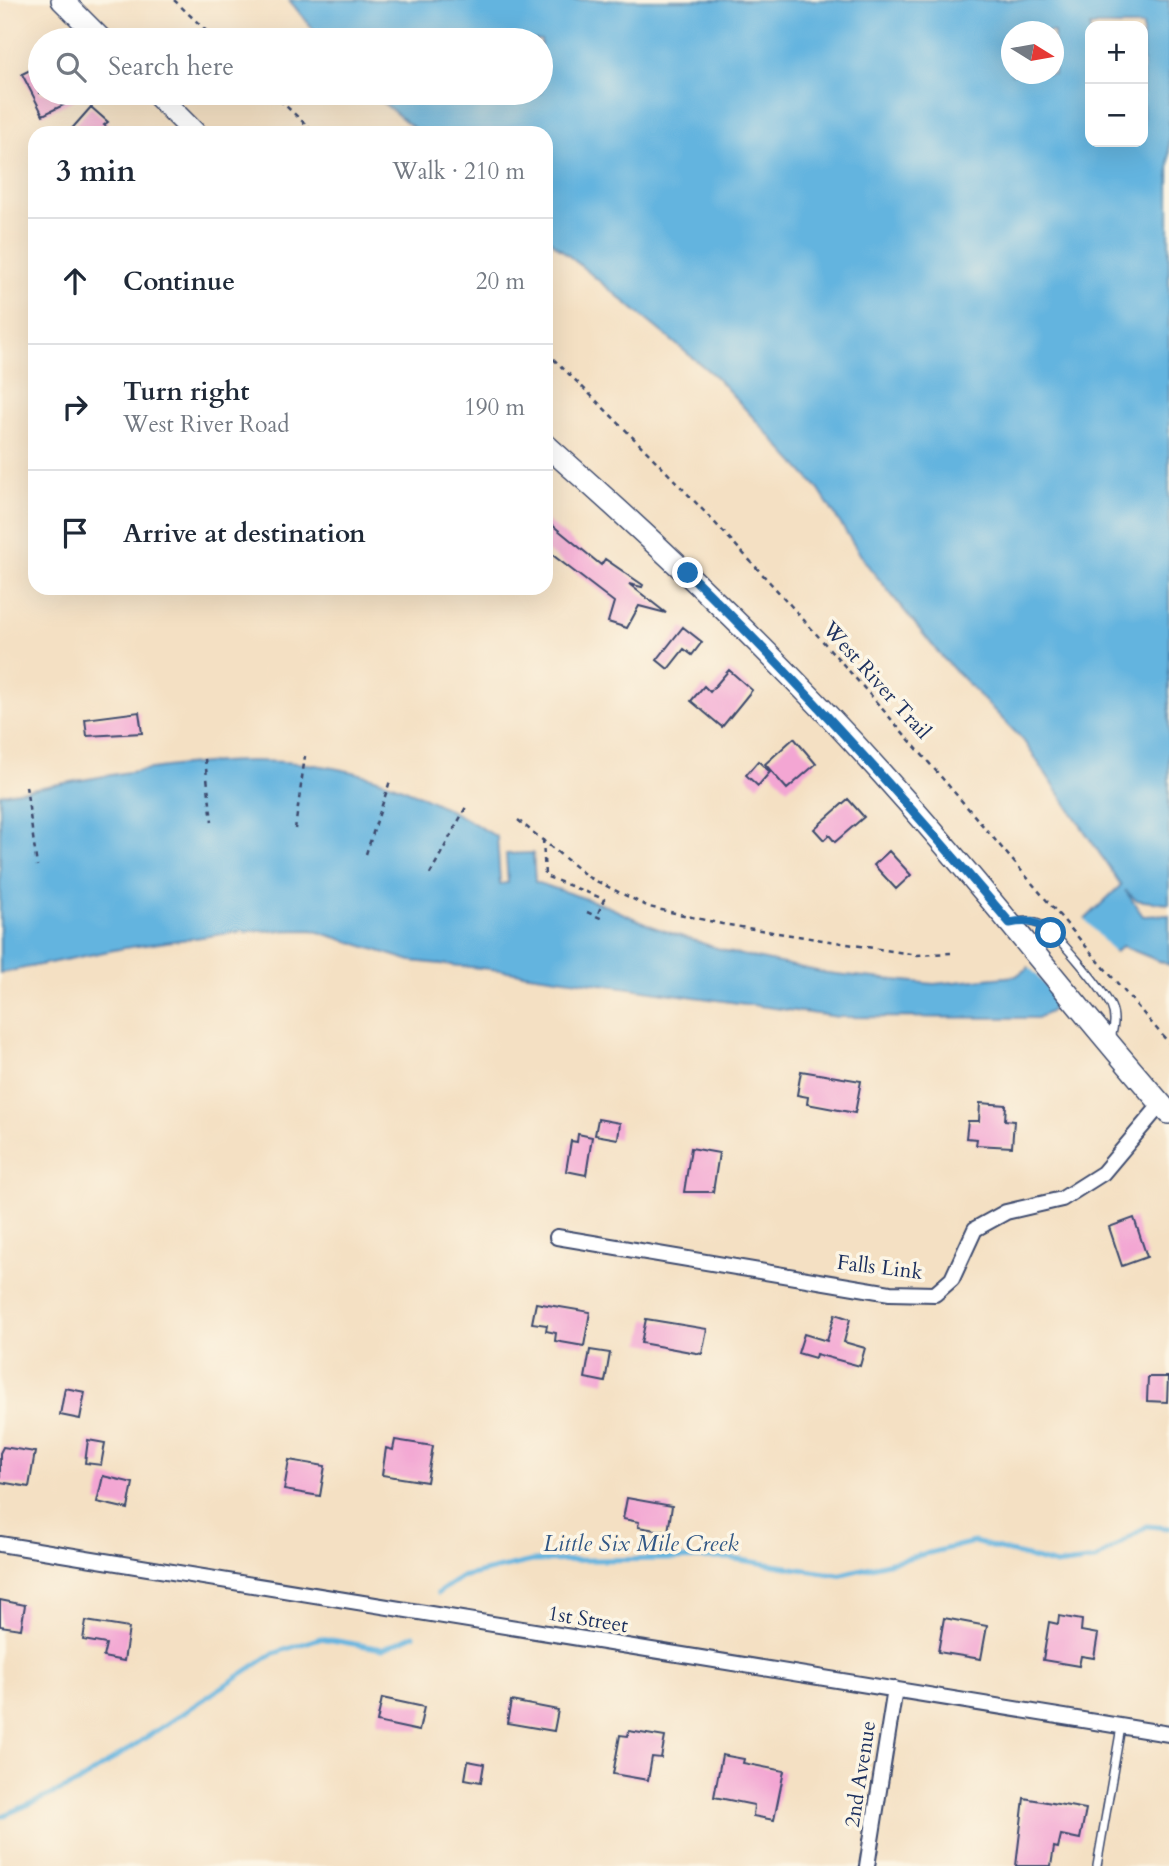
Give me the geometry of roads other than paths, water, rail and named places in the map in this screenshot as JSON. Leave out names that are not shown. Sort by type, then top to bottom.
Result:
[{"type":"main road","points":[[62,0],[90,28]]},
{"type":"main road","points":[[167,105],[188,126]]},
{"type":"main road","points":[[553,451],[617,507],[771,654],[893,785],[1165,1109]]},
{"type":"street","name":"Falls Link","points":[[557,1237],[890,1293],[935,1294],[952,1279],[975,1229],[1006,1212],[1062,1199],[1103,1173],[1165,1109]]},
{"type":"street","name":"1st Street","points":[[0,1544],[1169,1734]]},
{"type":"street","name":"2nd Avenue","points":[[867,1866],[895,1689]]},
{"type":"lane","points":[[1010,923],[1025,920],[1038,923],[1051,933],[1112,1007],[1115,1024],[1110,1042]]},
{"type":"lane","points":[[1097,1866],[1121,1726]]},
{"type":"water","points":[[289,0],[1169,0],[1169,904],[1136,900],[1125,890],[1143,916],[1169,915],[1169,965],[1122,946],[1050,1012],[1037,1018],[838,1017],[500,970],[411,961],[312,930],[244,931],[124,948],[0,973],[0,794],[132,772],[220,762],[309,764],[353,772],[391,783],[445,808],[497,837],[500,884],[508,883],[506,854],[533,853],[535,882],[602,904],[656,928],[732,953],[826,973],[934,984],[1016,976],[1053,950],[1121,885],[1023,740],[941,656],[865,562],[817,487],[716,377],[553,243],[553,126],[411,126],[386,105],[553,105],[553,28],[312,28]]},
{"type":"waterway","name":"Little Six Mile Creek","points":[[438,1593],[461,1577],[532,1561],[728,1558],[838,1575],[974,1542],[1056,1565],[1095,1560],[1147,1526],[1169,1528]]},
{"type":"waterway","name":"Little Six Mile Creek","points":[[0,1817],[76,1784],[272,1654],[320,1638],[383,1649],[414,1635]]}]
